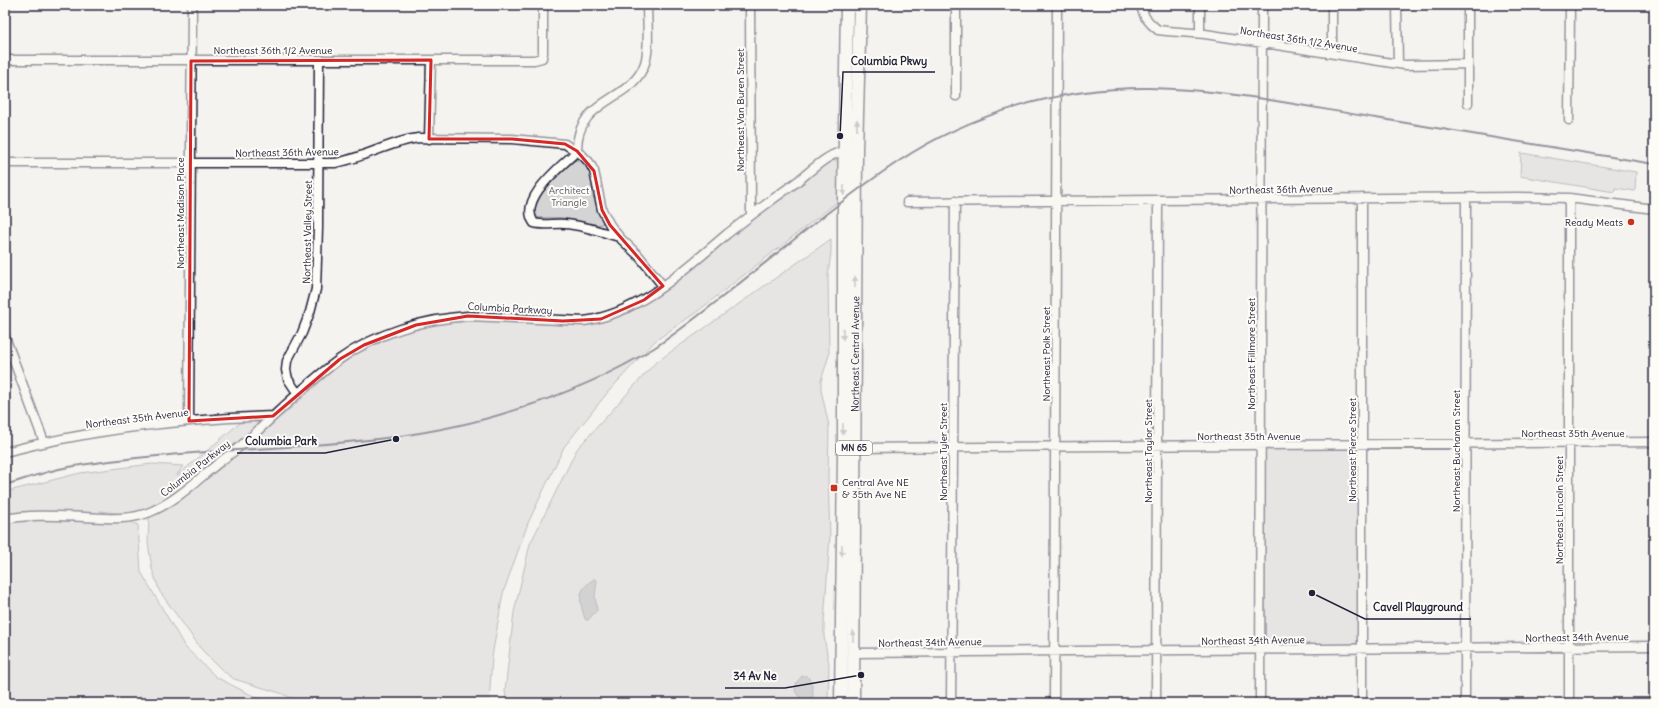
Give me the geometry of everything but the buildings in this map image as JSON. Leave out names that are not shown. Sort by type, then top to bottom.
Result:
[{"type":"main road","name":"Northeast Central Avenue","points":[[847,5],[850,150],[849,448],[853,703]]},
{"type":"main road","name":"Northeast Central Avenue","points":[[850,150],[860,5]]},
{"type":"main road","name":"Northeast Central Avenue","points":[[841,703],[849,448]]},
{"type":"street","name":"Northeast Madison Place","points":[[189,421],[192,5]]},
{"type":"street","name":"Northeast 36th 1/2 Avenue","points":[[5,60],[534,60],[542,58],[543,5]]},
{"type":"street","points":[[620,238],[586,227],[564,224],[540,225],[534,223],[530,217],[532,202],[539,189],[550,176],[577,151],[577,139],[584,122],[591,113],[627,87],[640,74],[645,63],[647,5]]},
{"type":"street","name":"Northeast Van Buren Street","points":[[750,5],[750,215]]},
{"type":"street","points":[[956,5],[956,96]]},
{"type":"street","name":"Northeast Polk Street","points":[[1054,703],[1057,5]]},
{"type":"street","name":"Northeast 36th 1/2 Avenue","points":[[1140,5],[1148,21],[1158,30],[1200,33],[1398,64],[1468,64]]},
{"type":"street","points":[[1200,5],[1200,33]]},
{"type":"street","name":"Northeast Fillmore Street","points":[[1260,703],[1262,5]]},
{"type":"street","points":[[1332,5],[1332,54]]},
{"type":"street","points":[[1397,5],[1398,64]]},
{"type":"street","points":[[1468,5],[1468,103]]},
{"type":"street","points":[[1569,120],[1570,5]]},
{"type":"street","name":"Northeast Valley Street","points":[[298,394],[288,380],[286,370],[287,361],[302,333],[310,312],[316,289],[319,60]]},
{"type":"street","points":[[429,139],[431,60]]},
{"type":"street","name":"Northeast 36th Avenue","points":[[6,164],[335,163],[350,160],[404,140],[429,139],[512,139],[565,144],[577,151]]},
{"type":"street","name":"Columbia Parkway","points":[[5,519],[31,516],[105,519],[137,516],[148,513],[162,506],[195,484],[340,359],[364,344],[416,325],[451,317],[468,316],[584,321],[601,319],[638,303],[663,286],[750,215],[829,157],[850,150]]},
{"type":"street","points":[[577,151],[589,162],[594,172],[602,210],[610,226],[639,256],[663,286]]},
{"type":"street","name":"Northeast 36th Avenue","points":[[907,202],[1518,197],[1569,198],[1654,209]]},
{"type":"street","name":"Northeast Pierce Street","points":[[1362,198],[1362,703]]},
{"type":"street","name":"Northeast Buchanan Street","points":[[1465,703],[1466,198]]},
{"type":"street","name":"Northeast Lincoln Street","points":[[1569,198],[1569,703]]},
{"type":"street","name":"Northeast Taylor Street","points":[[1156,703],[1158,200]]},
{"type":"street","name":"Northeast Tyler Street","points":[[951,703],[954,201]]},
{"type":"street","points":[[5,337],[44,442]]},
{"type":"street","name":"Northeast 35th Avenue","points":[[5,452],[44,442],[138,426],[189,421],[273,416]]},
{"type":"street","name":"Northeast 35th Avenue","points":[[849,448],[1654,442]]},
{"type":"street","name":"Northeast 34th Avenue","points":[[853,653],[1654,646]]},
{"type":"highlighted area","points":[[431,60],[429,139],[512,139],[565,144],[577,151],[594,171],[602,210],[610,225],[663,286],[644,300],[601,319],[563,321],[468,316],[416,325],[364,345],[340,359],[273,416],[189,421],[191,61]]},
{"type":"green space","points":[[1521,153],[1636,172],[1635,191],[1615,188],[1614,192],[1520,176]]},
{"type":"green space","name":"Architect Triangle","points":[[576,160],[582,160],[591,172],[593,196],[603,223],[599,225],[562,218],[538,218],[534,213],[539,197],[555,176]]},
{"type":"green space","points":[[831,160],[837,161],[841,165],[841,199],[698,311],[655,341],[608,392],[564,447],[528,523],[503,593],[492,657],[489,703],[304,703],[280,693],[234,679],[222,670],[202,650],[160,592],[152,569],[148,543],[149,517],[100,511],[138,525],[141,572],[185,647],[216,677],[257,698],[275,703],[5,703],[5,492],[80,473],[152,464],[183,466],[178,475],[241,422],[282,416],[337,367],[355,355],[394,336],[434,324],[487,320],[559,325],[587,325],[610,320],[627,314],[653,298],[811,173]]},
{"type":"green space","points":[[831,239],[828,275],[829,355],[821,381],[821,390],[829,426],[828,479],[830,536],[824,623],[824,637],[829,664],[828,703],[507,703],[505,691],[514,612],[530,544],[577,449],[655,363]]},
{"type":"green space","points":[[1268,449],[1357,449],[1357,643],[1270,646],[1265,642],[1265,451]]},
{"type":"shaded area","points":[[594,579],[597,580],[595,596],[597,610],[588,620],[586,620],[581,607],[581,593],[589,582]]},
{"type":"shaded area","points":[[802,676],[807,676],[811,681],[813,692],[812,703],[803,703],[795,691],[797,682]]},
{"type":"railway","points":[[5,485],[57,470],[103,462],[169,455],[389,438],[432,431],[475,421],[553,397],[605,375],[654,348],[703,312],[856,191],[899,161],[927,144],[956,129],[987,117],[1018,106],[1050,98],[1083,92],[1116,89],[1149,88],[1206,91],[1263,99],[1654,164]]},
{"type":"place","name":"Columbia Pkwy","points":[[840,136]]},
{"type":"place","name":"Ready Meats","points":[[1631,222]]},
{"type":"place","name":"Columbia Park","points":[[396,439]]},
{"type":"place","name":"Central Ave NE & 35th Ave NE","points":[[834,488]]},
{"type":"place","name":"Cavell Playground","points":[[1312,593]]},
{"type":"place","name":"34 Av Ne","points":[[861,675]]}]
